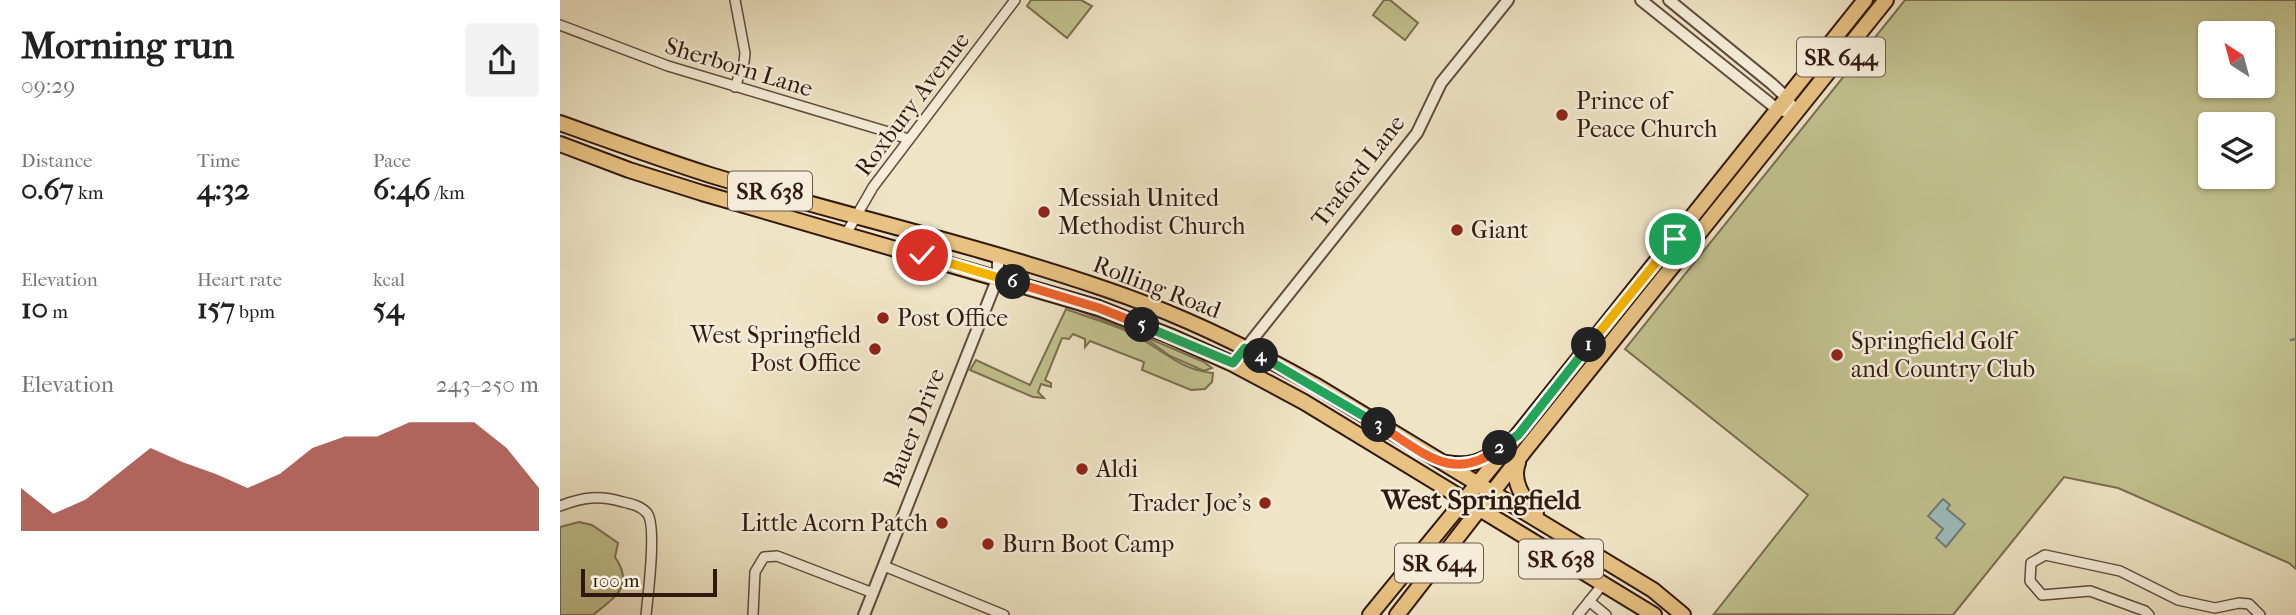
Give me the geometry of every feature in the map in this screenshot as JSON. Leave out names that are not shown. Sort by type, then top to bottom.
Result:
[{"type":"main road","name":"SR 644","points":[[1370,615],[1518,435],[1865,0]]},
{"type":"main road","name":"SR 644","points":[[1397,615],[1526,449],[1886,0]]},
{"type":"main road","name":"Rolling Road","points":[[560,123],[683,166],[1109,290],[1245,348],[1315,385],[1439,462],[1493,492],[1653,590],[1683,615]]},
{"type":"main road","name":"Rolling Road","points":[[560,144],[690,189],[1099,308],[1233,363],[1304,402],[1654,615]]},
{"type":"main road","points":[[1439,462],[1475,464],[1518,435]]},
{"type":"main road","points":[[1526,449],[1517,465],[1516,476],[1524,498],[1545,525]]},
{"type":"street","points":[[735,0],[745,53],[735,87]]},
{"type":"street","name":"Roxbury Avenue","points":[[846,234],[873,187],[1015,0]]},
{"type":"street","name":"Traford Lane","points":[[1233,363],[1417,133],[1441,83],[1508,0]]},
{"type":"street","points":[[1641,0],[1796,114]]},
{"type":"street","points":[[1669,0],[1772,83],[1782,104]]},
{"type":"street","name":"Sherborn Lane","points":[[560,25],[644,58],[908,139]]},
{"type":"street","name":"Bauer Drive","points":[[864,615],[998,277],[998,256]]},
{"type":"street","points":[[560,506],[584,497],[600,496],[637,506],[648,513],[652,529],[646,615]]},
{"type":"street","points":[[752,615],[755,572],[764,557],[777,555],[873,593]]},
{"type":"street","points":[[2149,615],[2145,611],[2090,591],[2042,595],[2030,581],[2031,563],[2045,555],[2120,571],[2178,600],[2215,608],[2239,603],[2249,604],[2260,614]]},
{"type":"street","points":[[884,566],[1004,615]]},
{"type":"street","points":[[1578,615],[1603,584]]},
{"type":"street","points":[[1589,601],[1606,615]]},
{"type":"green space","points":[[1031,0],[1081,0],[1092,6],[1067,38],[1027,6]]},
{"type":"green space","points":[[1384,0],[1390,0],[1418,23],[1405,40],[1373,15]]},
{"type":"green space","points":[[1905,0],[2296,0],[2296,569],[2289,563],[2118,488],[2064,477],[1953,615],[1714,614],[1808,495],[1625,349]]},
{"type":"green space","points":[[1070,307],[1083,310],[1204,362],[1212,368],[1204,371],[1170,356],[1128,330]]},
{"type":"green space","points":[[1066,309],[1129,332],[1190,368],[1213,373],[1212,382],[1205,389],[1191,390],[1142,370],[1144,362],[1090,341],[1085,347],[1085,339],[1073,334],[1069,339],[1062,338],[1045,380],[1051,383],[1051,387],[1041,384],[1038,392],[1044,398],[1033,397],[970,370],[976,360],[1030,385]]},
{"type":"green space","points":[[579,522],[592,525],[618,543],[615,557],[621,567],[623,583],[615,596],[593,615],[560,615],[560,527]]},
{"type":"water","points":[[1943,499],[1950,505],[1947,509],[1965,524],[1946,547],[1936,538],[1943,529],[1928,516]]},
{"type":"waterway","points":[[2291,340],[2296,339]]},
{"type":"place","name":"Prince of Peace Church","points":[[1562,115]]},
{"type":"place","name":"Messiah United Methodist Church","points":[[1044,212]]},
{"type":"place","name":"Giant","points":[[1457,230]]},
{"type":"place","name":"Post Office","points":[[883,318]]},
{"type":"place","name":"West Springfield Post Office","points":[[875,349]]},
{"type":"place","name":"Springfield Golf and Country Club","points":[[1837,355]]},
{"type":"place","name":"Aldi","points":[[1082,469]]},
{"type":"place","name":"Trader Joe's","points":[[1265,503]]},
{"type":"place","name":"Little Acorn Patch","points":[[942,523]]},
{"type":"place","name":"Burn Boot Camp","points":[[988,544]]},
{"type":"district","name":"West Springfield","points":[[1481,499]]},
{"type":"route","points":[[922,255],[1099,308],[1233,363],[1245,348],[1315,385],[1439,462],[1465,465],[1486,459],[1518,435],[1675,239]]}]
